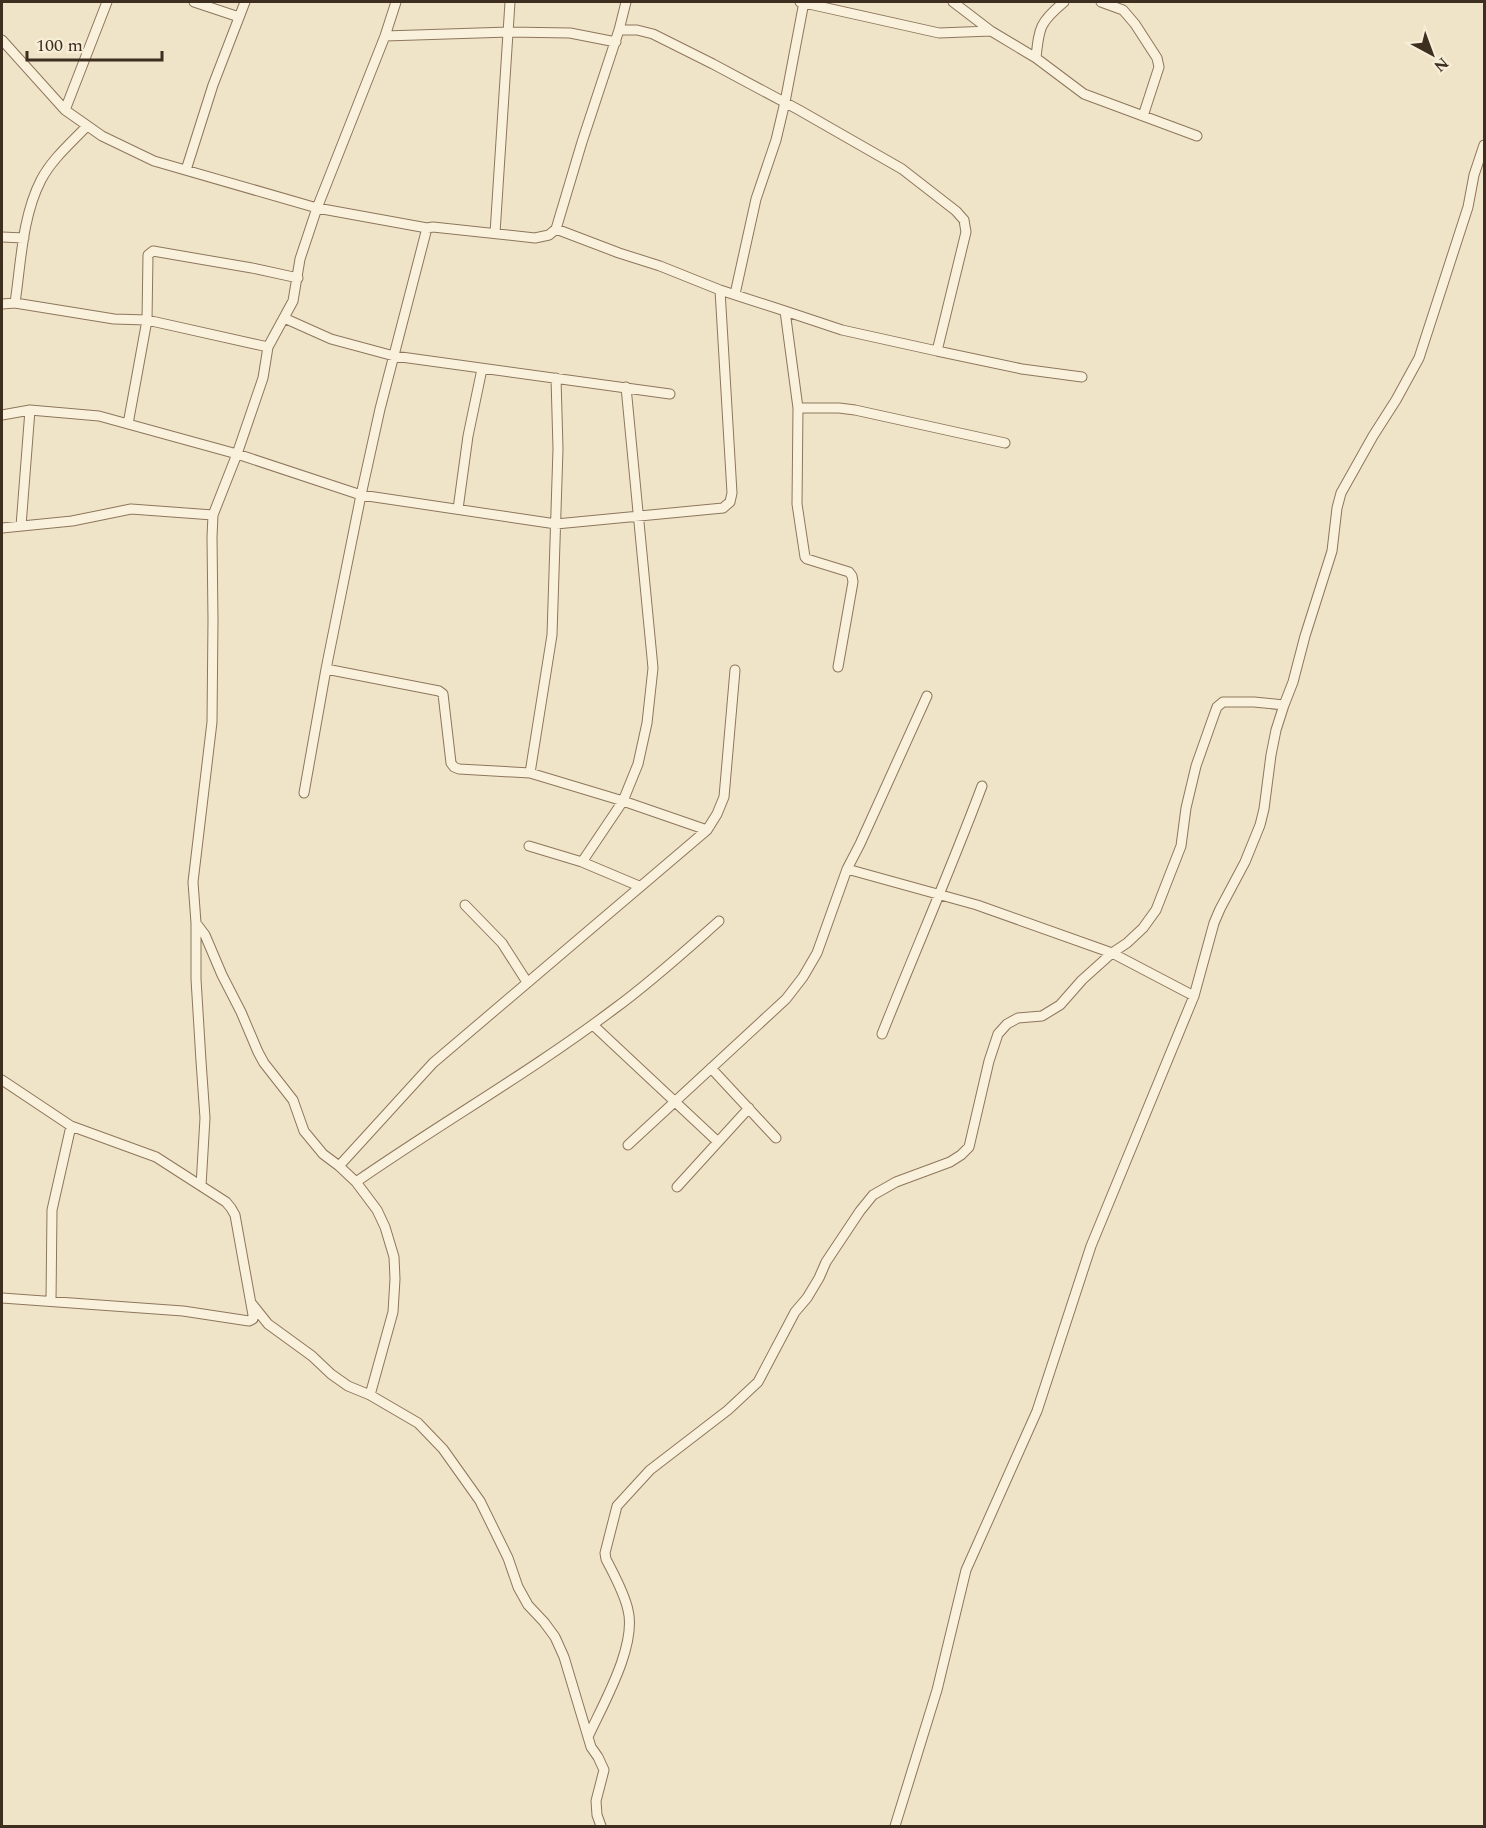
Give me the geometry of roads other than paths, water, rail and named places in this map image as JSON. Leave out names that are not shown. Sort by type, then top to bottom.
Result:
[{"type":"street","points":[[65,110],[107,2]]},
{"type":"street","points":[[194,2],[239,17]]},
{"type":"street","points":[[186,170],[213,85],[245,2]]},
{"type":"street","points":[[201,1186],[205,1118],[196,979],[193,882],[212,722],[213,515],[263,378],[268,347],[293,301],[300,259],[317,208],[385,36],[396,2]]},
{"type":"street","points":[[495,233],[510,2]]},
{"type":"street","points":[[2,40],[65,110],[102,136],[154,161],[317,208],[427,228],[535,238],[549,235],[556,229],[582,142],[620,30],[626,2]]},
{"type":"street","points":[[735,294],[756,199],[776,140],[785,102],[797,48],[802,2],[939,33],[991,31]]},
{"type":"street","points":[[953,2],[991,31],[1036,57],[1084,94],[1197,136]]},
{"type":"street","points":[[1036,57],[1038,31],[1042,23],[1064,2]]},
{"type":"street","points":[[1101,2],[1123,10],[1157,58],[1159,67],[1143,116]]},
{"type":"street","points":[[620,30],[637,30],[653,34],[785,102],[902,169],[956,211],[964,220],[966,232],[938,351]]},
{"type":"street","points":[[385,36],[509,32],[570,33],[616,42]]},
{"type":"street","points":[[15,303],[30,207],[42,179],[58,156],[87,126]]},
{"type":"street","points":[[895,1827],[937,1690],[966,1570],[1037,1411],[1091,1246],[1194,996],[1217,916],[1245,862],[1260,825],[1270,755],[1332,551],[1341,493],[1419,358],[1468,207],[1474,175],[1485,145]]},
{"type":"street","points":[[304,793],[361,495],[427,228]]},
{"type":"street","points":[[556,229],[720,290],[842,330],[1022,369],[1082,377]]},
{"type":"street","points":[[2,237],[24,237]]},
{"type":"street","points":[[128,424],[147,320],[148,255],[153,251],[298,278]]},
{"type":"street","points":[[2,415],[30,410],[99,416],[237,454],[361,495],[556,524],[723,508],[730,502],[732,493],[720,290]]},
{"type":"street","points":[[2,304],[15,303],[114,319],[147,320],[268,347]]},
{"type":"street","points":[[785,311],[798,408],[797,504],[805,557],[849,572],[853,582],[838,667]]},
{"type":"street","points":[[284,318],[331,339],[394,356],[670,394]]},
{"type":"street","points":[[458,509],[468,436],[482,369]]},
{"type":"street","points":[[530,773],[552,635],[558,449],[556,378]]},
{"type":"street","points":[[582,862],[623,801],[638,764],[647,723],[652,668],[626,387]]},
{"type":"street","points":[[798,408],[855,410],[1005,443]]},
{"type":"street","points":[[21,526],[30,410]]},
{"type":"street","points":[[2,528],[72,521],[131,509],[213,515]]},
{"type":"street","points":[[326,669],[439,691],[443,694],[451,763],[454,767],[530,773],[623,801],[707,830]]},
{"type":"street","points":[[339,1166],[433,1063],[707,830],[724,797],[735,670]]},
{"type":"street","points":[[628,1145],[786,999],[803,977],[816,953],[847,869],[927,696]]},
{"type":"street","points":[[588,1737],[616,1675],[629,1639],[628,1609],[605,1553],[617,1506],[650,1470],[728,1410],[758,1382],[795,1312],[819,1278],[825,1262],[873,1195],[896,1182],[950,1162],[969,1147],[989,1060],[998,1034],[1018,1018],[1042,1016],[1052,1011],[1082,980],[1143,928],[1156,910],[1181,846],[1186,808],[1196,766],[1217,707],[1223,702],[1284,705]]},
{"type":"street","points":[[882,1034],[938,894],[959,849],[982,786]]},
{"type":"street","points":[[529,846],[582,862],[639,886]]},
{"type":"street","points":[[847,869],[977,904],[1112,953],[1194,996]]},
{"type":"street","points":[[465,905],[502,943],[527,982]]},
{"type":"street","points":[[356,1182],[615,1009],[719,921]]},
{"type":"street","points":[[196,923],[205,935],[264,1063],[293,1100],[304,1131],[323,1154],[356,1182],[377,1210],[385,1227],[394,1257],[393,1312],[370,1395]]},
{"type":"street","points":[[592,1025],[718,1143]]},
{"type":"street","points":[[711,1068],[776,1137]]},
{"type":"street","points":[[2,1080],[71,1126],[156,1157],[226,1202],[235,1215],[253,1319],[249,1321],[183,1311],[2,1298]]},
{"type":"street","points":[[677,1187],[749,1108]]},
{"type":"street","points":[[51,1301],[52,1210],[71,1126]]},
{"type":"street","points":[[252,1304],[268,1324],[348,1386],[370,1395],[418,1423],[443,1449],[480,1501],[508,1558],[518,1587],[528,1605],[555,1637],[564,1657],[591,1747],[604,1770],[596,1801],[601,1827]]}]
